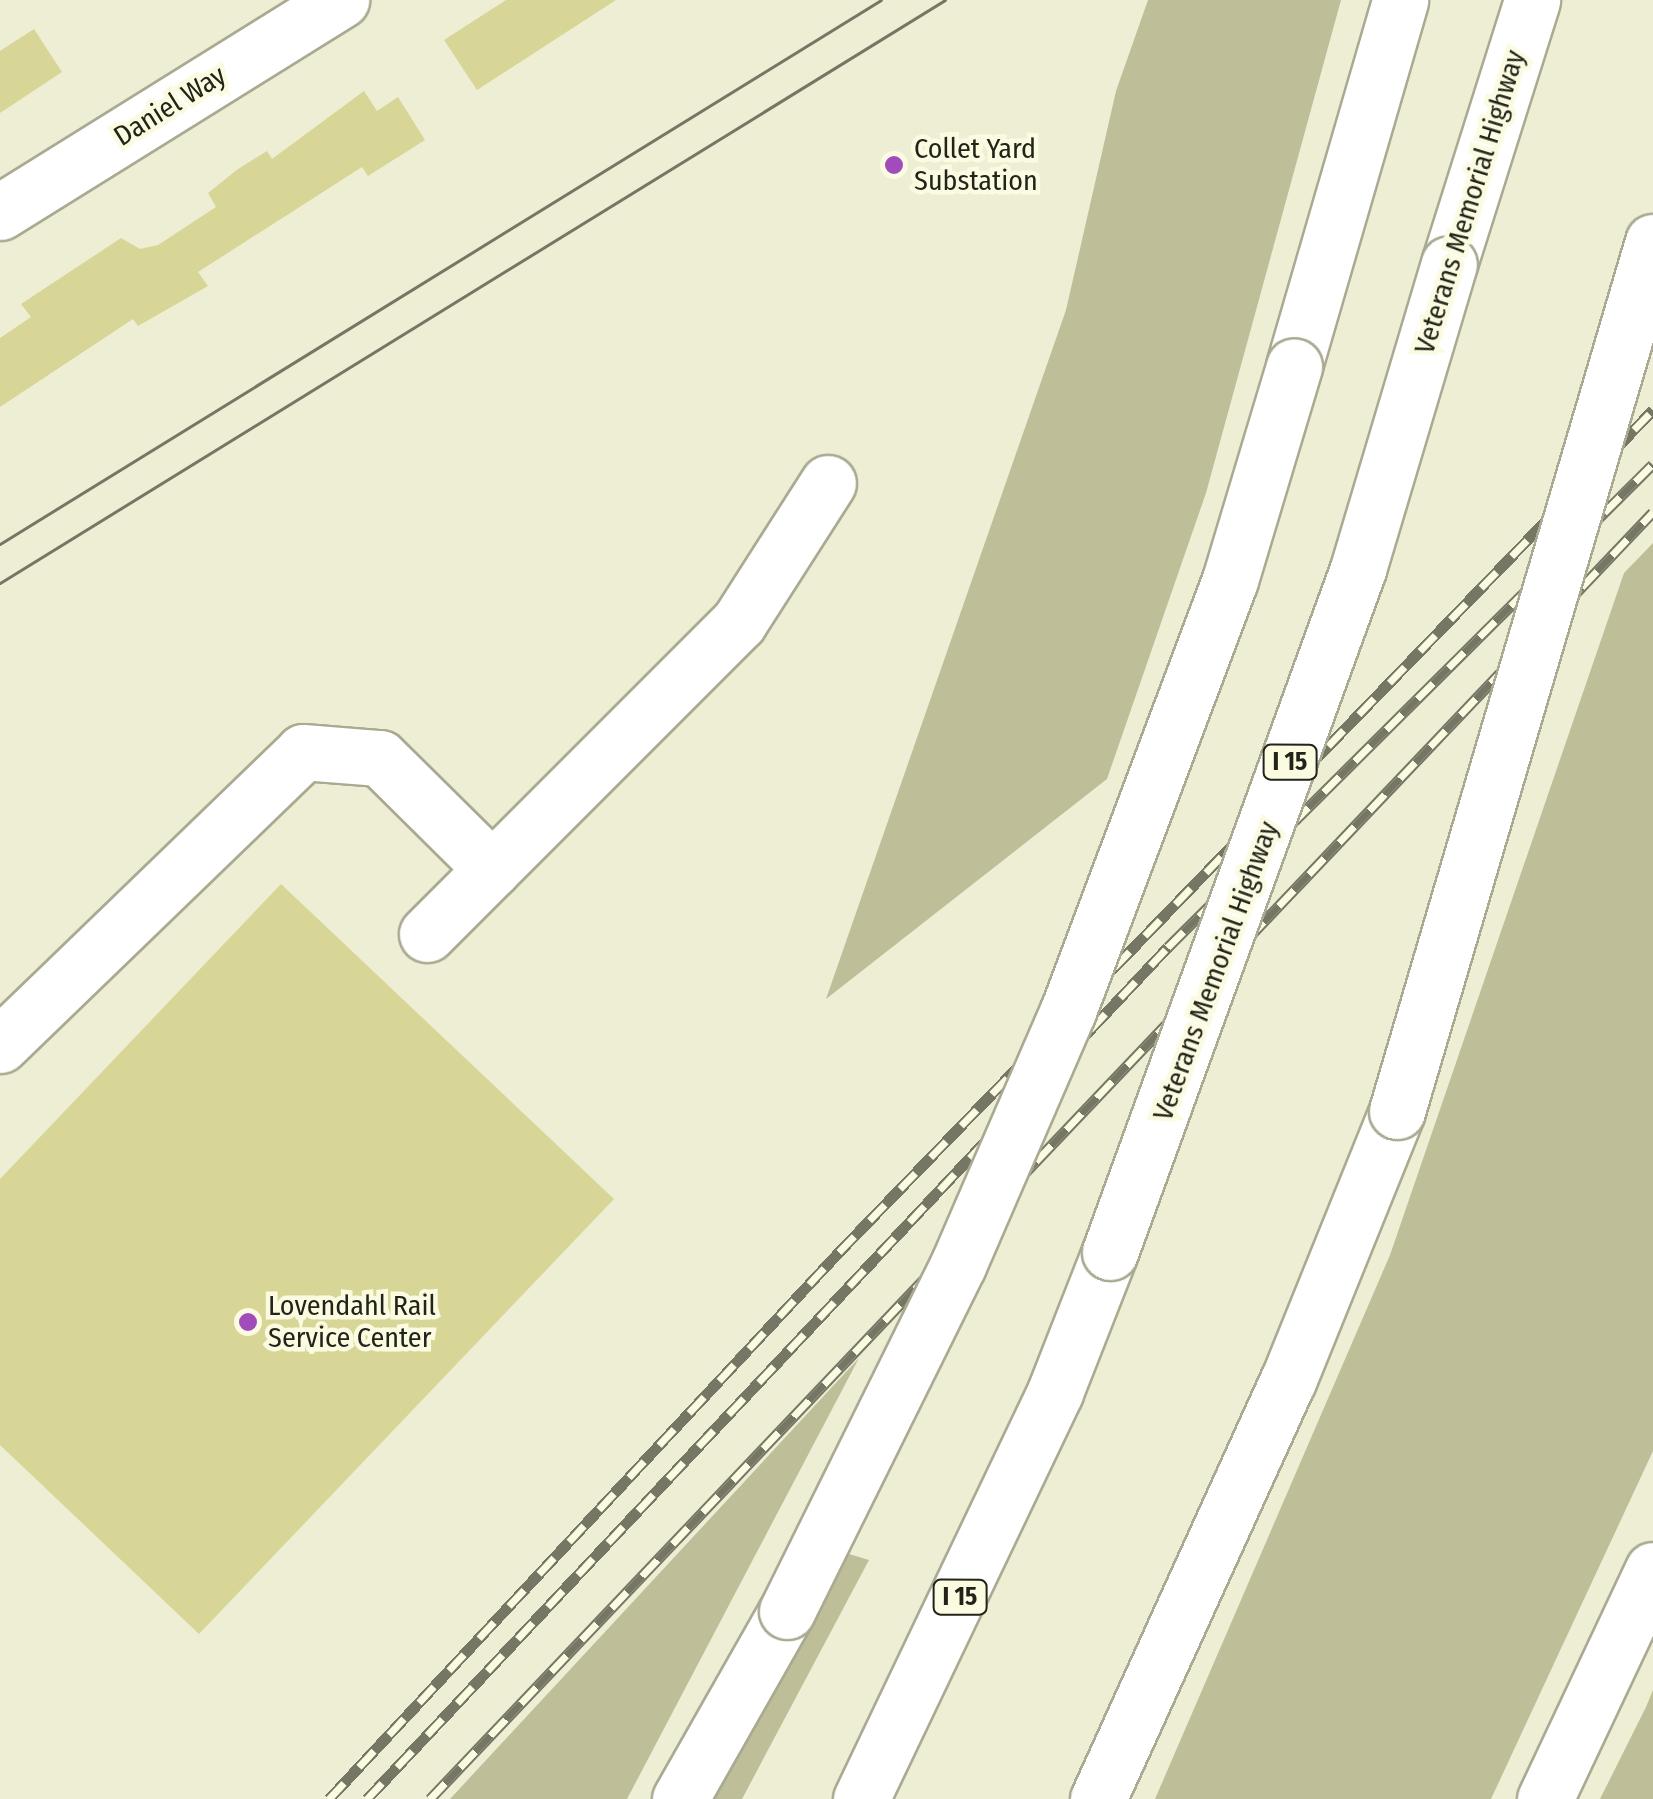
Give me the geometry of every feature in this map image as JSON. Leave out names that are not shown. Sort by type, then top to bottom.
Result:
[{"type":"main road","name":"Daniel Way","points":[[0,212],[341,0]]},
{"type":"main road","points":[[680,1799],[787,1611],[958,1266],[1068,1011],[1230,580],[1400,0]]},
{"type":"main road","points":[[1449,264],[1496,0]]},
{"type":"main road","name":"Veterans Memorial Highway","points":[[861,1799],[1055,1392],[1110,1252],[1358,569],[1532,0]]},
{"type":"main road","points":[[1098,1799],[1397,1111],[1653,242]]},
{"type":"main road","points":[[427,934],[739,622],[828,483]]},
{"type":"main road","points":[[0,1044],[303,752],[380,758],[492,869]]},
{"type":"main road","points":[[1545,1799],[1653,1570]]},
{"type":"green space","points":[[1148,0],[1341,0],[1206,493],[1107,779],[826,999],[1066,310],[1116,91]]},
{"type":"green space","points":[[1653,543],[1653,1451],[1491,1799],[1155,1799],[1390,1255],[1624,573]]},
{"type":"green space","points":[[859,1358],[627,1799],[450,1799]]},
{"type":"green space","points":[[849,1554],[869,1560],[742,1799],[712,1799]]},
{"type":"green space","points":[[1653,1690],[1653,1799],[1600,1799],[1646,1707]]},
{"type":"building","points":[[506,0],[616,0],[477,90],[444,40]]},
{"type":"building","points":[[34,29],[62,72],[0,113],[0,51]]},
{"type":"building","points":[[364,91],[377,111],[398,97],[425,140],[368,176],[362,167],[198,272],[208,286],[138,326],[133,319],[0,407],[0,338],[31,317],[21,304],[121,238],[140,249],[158,245],[216,207],[208,193],[238,169],[267,151],[272,159]]},
{"type":"building","name":"Lovendahl Rail Service Center","points":[[281,884],[614,1199],[199,1634],[0,1445],[0,1179]]},
{"type":"tram line","points":[[0,544],[881,0]]},
{"type":"tram line","points":[[0,583],[945,0]]},
{"type":"railway","points":[[329,1799],[839,1252],[1653,410]]},
{"type":"railway","points":[[367,1799],[1168,947],[1653,464]]},
{"type":"railway","points":[[430,1799],[1653,512]]},
{"type":"place","name":"Collet Yard Substation","points":[[894,165]]},
{"type":"place","name":"Lovendahl Rail Service Center","points":[[248,1322]]}]
